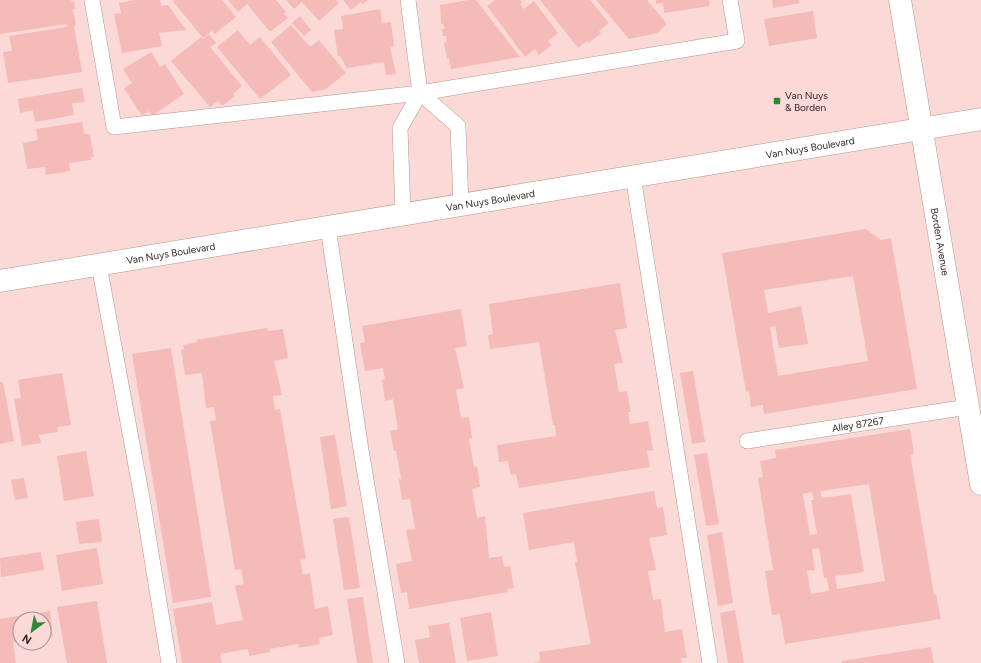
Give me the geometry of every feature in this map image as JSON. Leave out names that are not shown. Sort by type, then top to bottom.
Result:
[{"type":"main road","name":"Borden Avenue","points":[[900,0],[981,484]]},
{"type":"main road","name":"Van Nuys Boulevard","points":[[0,281],[981,119]]},
{"type":"lane","points":[[92,0],[114,127],[420,93],[737,41],[730,0]]},
{"type":"lane","points":[[403,214],[400,128],[420,93],[408,0]]},
{"type":"lane","points":[[420,93],[458,126],[461,205]]},
{"type":"lane","points":[[633,176],[710,663]]},
{"type":"lane","points":[[328,227],[361,450],[397,663]]},
{"type":"lane","points":[[99,265],[142,498],[169,663]]},
{"type":"lane","name":"Alley 87267","points":[[747,440],[968,407]]},
{"type":"building","points":[[0,0],[71,0],[74,2],[75,9],[73,9],[76,26],[74,26],[82,72],[8,83],[3,52],[12,51],[9,36],[67,27],[66,24],[0,34]]},
{"type":"building","points":[[135,0],[160,0],[161,6],[168,5],[186,30],[159,33],[162,46],[122,53],[114,14],[121,13],[119,3]]},
{"type":"building","points":[[172,0],[222,0],[236,17],[215,34],[212,31],[203,38]]},
{"type":"building","points":[[228,0],[276,0],[286,12],[284,14],[288,18],[270,32],[247,4],[238,12]]},
{"type":"building","points":[[286,0],[336,0],[339,3],[319,21],[302,2],[294,9]]},
{"type":"building","points":[[343,0],[368,0],[363,4],[361,2],[351,10]]},
{"type":"building","points":[[476,0],[520,57],[451,69],[449,58],[447,59],[444,43],[447,42],[446,36],[443,36],[442,29],[445,29],[443,24],[441,24],[440,5]]},
{"type":"building","points":[[495,0],[520,0],[522,2],[520,4],[524,9],[534,1],[558,33],[548,41],[552,45],[539,55],[535,49],[525,57],[487,6]]},
{"type":"building","points":[[540,0],[590,0],[609,23],[599,31],[601,33],[589,43],[587,41],[578,48]]},
{"type":"building","points":[[596,0],[647,0],[667,24],[657,33],[629,39]]},
{"type":"building","points":[[656,0],[709,0],[710,6],[664,13],[663,3],[656,4]]},
{"type":"building","points":[[772,0],[799,0],[800,3],[773,8]]},
{"type":"building","points":[[380,9],[382,23],[391,22],[394,46],[390,47],[396,74],[386,75],[384,62],[347,68],[340,56],[338,57],[334,30],[343,29],[341,16]]},
{"type":"building","points":[[813,11],[817,38],[769,46],[764,19]]},
{"type":"building","points":[[300,16],[311,30],[304,36],[292,23]]},
{"type":"building","points":[[291,25],[310,47],[319,40],[346,73],[326,89],[312,92],[271,42]]},
{"type":"building","points":[[238,30],[250,45],[260,37],[291,75],[260,99],[217,47]]},
{"type":"building","points":[[209,34],[216,43],[210,47],[242,86],[233,94],[235,96],[222,106],[218,101],[210,107],[171,61],[201,37],[203,39]]},
{"type":"building","points":[[151,52],[160,67],[165,64],[184,94],[152,116],[149,111],[142,116],[124,88],[132,83],[123,69]]},
{"type":"building","points":[[82,88],[85,102],[72,103],[74,115],[35,122],[33,110],[20,113],[18,99]]},
{"type":"building","points":[[82,122],[84,133],[90,135],[94,157],[91,157],[91,160],[69,163],[70,171],[46,175],[45,167],[27,169],[23,143],[38,140],[36,129]]},
{"type":"building","points":[[866,229],[881,240],[891,238],[917,389],[764,414],[763,405],[751,407],[749,391],[746,392],[722,253]],"holes":[[[853,276],[868,361],[778,376],[770,327],[775,326],[779,348],[808,344],[801,306],[768,313],[764,290]]]},
{"type":"building","points":[[620,283],[627,328],[615,330],[623,363],[614,364],[619,392],[627,391],[631,412],[628,412],[630,424],[648,421],[653,450],[647,451],[650,467],[519,488],[516,474],[511,475],[508,461],[499,462],[497,445],[556,436],[555,425],[553,425],[539,342],[490,349],[488,335],[493,334],[489,304]]},
{"type":"building","points":[[461,309],[467,346],[455,348],[464,388],[456,390],[461,418],[469,417],[472,438],[469,439],[474,467],[477,466],[480,487],[472,489],[477,518],[485,516],[489,558],[502,556],[504,567],[510,566],[514,588],[507,589],[508,592],[409,609],[407,592],[401,593],[396,564],[412,561],[406,530],[415,529],[410,499],[402,500],[399,479],[401,479],[396,451],[394,451],[390,431],[398,429],[393,399],[385,401],[382,380],[385,379],[383,368],[365,371],[360,343],[365,342],[362,326]]},
{"type":"building","points":[[267,328],[268,331],[283,329],[288,358],[274,361],[282,395],[273,396],[275,410],[280,409],[306,559],[300,560],[303,575],[310,573],[315,609],[328,606],[333,635],[319,638],[320,644],[299,648],[298,644],[270,649],[270,652],[249,656],[248,649],[220,654],[222,663],[182,663],[173,609],[212,602],[216,625],[243,620],[235,586],[244,584],[241,569],[235,570],[210,421],[216,420],[214,407],[206,408],[202,373],[185,375],[181,350],[184,349],[183,345],[197,342],[196,340]]},
{"type":"building","points":[[171,348],[211,597],[173,603],[132,354]]},
{"type":"building","points":[[693,371],[705,442],[692,444],[680,373]]},
{"type":"building","points":[[62,373],[71,425],[57,427],[58,432],[39,435],[41,443],[22,446],[14,399],[21,398],[18,380]]},
{"type":"building","points":[[0,382],[3,382],[14,441],[0,444]]},
{"type":"building","points":[[910,429],[914,454],[910,454],[934,595],[936,594],[941,619],[785,644],[780,614],[772,615],[765,571],[773,570],[758,478],[763,477],[760,461],[776,458],[775,450]],"holes":[[[869,484],[885,581],[837,589],[835,576],[864,572],[851,494],[822,498],[820,491]],[[812,492],[814,500],[811,500],[817,534],[810,535],[803,494]],[[819,548],[824,578],[827,578],[829,591],[811,594],[807,571],[815,570],[812,549]]]},
{"type":"building","points":[[335,435],[347,506],[331,509],[320,437]]},
{"type":"building","points":[[86,451],[94,496],[64,501],[57,456]]},
{"type":"building","points":[[707,453],[719,524],[706,526],[694,455]]},
{"type":"building","points":[[24,478],[28,498],[15,500],[11,480]]},
{"type":"building","points":[[654,491],[657,508],[663,507],[667,535],[649,538],[656,570],[648,571],[653,600],[661,599],[665,632],[682,629],[687,658],[681,658],[682,663],[534,663],[540,661],[539,652],[591,644],[575,562],[577,562],[574,542],[529,550],[523,513]]},
{"type":"building","points":[[349,517],[360,588],[344,590],[333,519]]},
{"type":"building","points":[[99,519],[102,542],[79,544],[76,522]]},
{"type":"building","points":[[722,532],[733,603],[718,606],[707,535]]},
{"type":"building","points":[[97,548],[103,584],[62,591],[56,555]]},
{"type":"building","points":[[41,552],[44,570],[1,577],[0,558]]},
{"type":"building","points":[[363,597],[373,663],[357,663],[347,599]]},
{"type":"building","points":[[97,601],[107,663],[67,663],[57,607]]},
{"type":"building","points":[[735,610],[744,663],[728,663],[720,613]]},
{"type":"building","points":[[491,612],[498,656],[467,661],[460,618]]},
{"type":"building","points":[[12,617],[12,651],[14,651],[16,663],[0,663],[0,619]]},
{"type":"building","points":[[449,623],[456,663],[419,663],[415,640],[430,637],[428,626]]},
{"type":"building","points":[[931,647],[934,663],[842,663],[842,661]]},
{"type":"place","name":"Van Nuys & Borden","points":[[777,101]]}]
